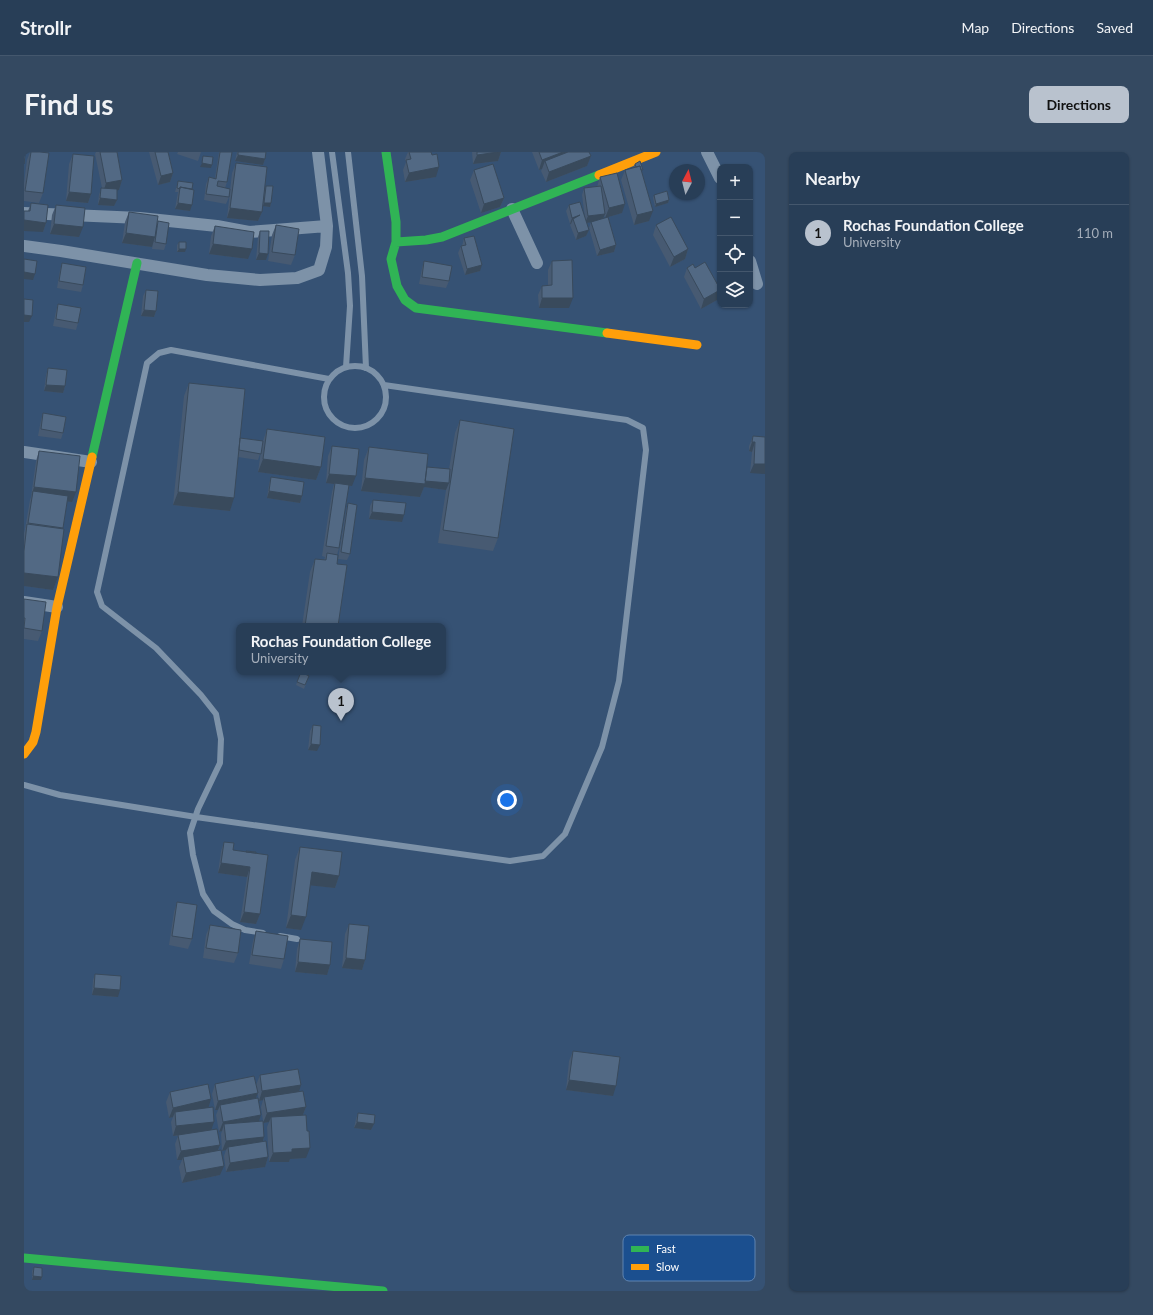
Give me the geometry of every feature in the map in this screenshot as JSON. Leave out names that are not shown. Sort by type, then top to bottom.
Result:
[{"type":"street","points":[[24,246],[208,275],[260,280],[297,278],[319,270],[326,247],[326,226],[318,152]]},
{"type":"street","points":[[386,152],[396,222],[396,242],[391,259],[396,286],[404,300],[416,308],[697,345]]},
{"type":"street","points":[[396,242],[442,237],[656,152]]},
{"type":"street","points":[[707,152],[717,172]]},
{"type":"street","points":[[512,210],[537,263]]},
{"type":"street","points":[[24,212],[140,218],[217,226],[249,232],[326,226]]},
{"type":"street","points":[[24,754],[33,742],[36,732],[57,607],[137,263]]},
{"type":"street","points":[[753,271],[757,284]]},
{"type":"street","points":[[24,452],[91,462]]},
{"type":"street","points":[[24,602],[57,607]]},
{"type":"street","points":[[24,1258],[383,1291]]},
{"type":"lane","points":[[332,152],[348,273],[350,300],[346,367]]},
{"type":"lane","points":[[348,152],[362,276],[366,368]]},
{"type":"lane","points":[[267,934],[245,930],[232,924],[214,912],[203,894],[192,855],[190,833],[220,763],[221,739],[216,714],[201,695],[156,648],[102,606],[97,592],[147,363],[159,354],[171,350],[329,379]]},
{"type":"lane","points":[[356,366],[366,368],[375,373],[382,380],[386,390],[387,400],[384,410],[379,419],[370,425],[360,428],[350,428],[340,425],[331,418],[326,409],[323,399],[324,388],[329,379],[346,367],[356,366]]},
{"type":"lane","points":[[24,785],[60,795],[196,817],[510,861],[543,856],[565,834],[602,747],[619,681],[646,450],[643,428],[627,420],[384,385]]},
{"type":"lane","points":[[275,935],[297,939]]},
{"type":"building","points":[[31,152],[49,153],[43,193],[25,191]]},
{"type":"building","points":[[100,152],[117,152],[122,180],[106,183]]},
{"type":"building","points":[[155,152],[168,152],[173,173],[161,176]]},
{"type":"building","points":[[220,152],[232,152],[227,182],[218,181],[217,186],[230,189],[229,197],[206,194],[209,177],[216,179]]},
{"type":"building","points":[[238,152],[266,152],[265,159],[238,155]]},
{"type":"building","points":[[409,152],[431,152],[432,155],[437,154],[439,167],[409,173],[406,160],[411,159]]},
{"type":"building","points":[[477,152],[498,152],[477,155]]},
{"type":"building","points":[[539,152],[563,152],[542,160]]},
{"type":"building","points":[[568,152],[589,152],[591,156],[549,172],[545,161]]},
{"type":"building","points":[[73,154],[94,156],[91,194],[69,192]]},
{"type":"building","points":[[203,156],[213,157],[212,165],[202,163]]},
{"type":"building","points":[[640,161],[643,170],[641,170],[640,166],[636,167],[635,164]]},
{"type":"building","points":[[236,163],[267,167],[262,212],[230,208]]},
{"type":"building","points":[[493,164],[504,198],[484,204],[474,170]]},
{"type":"building","points":[[640,166],[653,211],[637,215],[625,170]]},
{"type":"building","points":[[617,173],[625,204],[609,208],[600,177]]},
{"type":"building","points":[[178,181],[193,183],[192,189],[177,188]]},
{"type":"building","points":[[266,186],[273,186],[271,203],[264,203]]},
{"type":"building","points":[[601,186],[605,214],[588,216],[584,188]]},
{"type":"building","points":[[180,187],[194,190],[192,205],[178,203]]},
{"type":"building","points":[[101,188],[117,189],[117,200],[100,198]]},
{"type":"building","points":[[667,191],[669,200],[656,204],[654,195]]},
{"type":"building","points":[[580,202],[589,230],[578,233],[573,219],[580,215],[572,218],[569,205]]},
{"type":"building","points":[[31,203],[48,205],[46,223],[24,220],[24,211],[30,211]]},
{"type":"building","points":[[56,205],[85,208],[83,227],[54,224]]},
{"type":"building","points":[[129,212],[158,216],[155,237],[126,233]]},
{"type":"building","points":[[608,217],[616,245],[600,250],[591,222]]},
{"type":"building","points":[[671,217],[688,249],[674,257],[656,225]]},
{"type":"building","points":[[158,221],[169,223],[166,244],[155,242]]},
{"type":"building","points":[[276,225],[299,229],[295,255],[272,252]]},
{"type":"building","points":[[215,226],[254,232],[252,249],[213,244]]},
{"type":"building","points":[[260,231],[269,231],[268,254],[259,253]]},
{"type":"building","points":[[474,236],[482,265],[467,269],[461,246],[466,245],[464,238]]},
{"type":"building","points":[[179,242],[186,242],[186,249],[179,249]]},
{"type":"building","points":[[24,259],[37,261],[35,274],[24,272]]},
{"type":"building","points":[[572,260],[573,298],[542,298],[542,286],[552,285],[552,261]]},
{"type":"building","points":[[424,261],[452,266],[449,281],[422,277]]},
{"type":"building","points":[[705,262],[717,284],[717,292],[704,299],[687,268],[693,264],[695,268]]},
{"type":"building","points":[[62,263],[86,267],[83,285],[59,281]]},
{"type":"building","points":[[146,290],[158,291],[156,311],[144,310]]},
{"type":"building","points":[[24,299],[33,300],[32,316],[24,315]]},
{"type":"building","points":[[58,304],[81,308],[78,323],[56,319]]},
{"type":"building","points":[[48,368],[67,370],[65,386],[46,385]]},
{"type":"building","points":[[189,383],[245,389],[234,498],[178,492]]},
{"type":"building","points":[[43,413],[66,417],[63,433],[41,429]]},
{"type":"building","points":[[460,420],[514,429],[498,538],[443,530]]},
{"type":"building","points":[[267,429],[325,437],[321,467],[263,459]]},
{"type":"building","points":[[753,436],[765,437],[765,464],[754,464],[755,442],[752,442]]},
{"type":"building","points":[[240,438],[263,441],[261,454],[239,450]]},
{"type":"building","points":[[332,446],[359,449],[356,476],[329,474]]},
{"type":"building","points":[[369,447],[428,454],[425,484],[365,478]]},
{"type":"building","points":[[39,451],[80,456],[76,492],[34,487]]},
{"type":"building","points":[[427,467],[450,469],[449,483],[425,481]]},
{"type":"building","points":[[271,477],[304,482],[302,496],[269,491]]},
{"type":"building","points":[[335,483],[349,485],[339,548],[326,546]]},
{"type":"building","points":[[33,491],[68,496],[63,528],[28,523]]},
{"type":"building","points":[[373,500],[406,503],[404,515],[372,512]]},
{"type":"building","points":[[348,503],[357,505],[350,554],[341,552]]},
{"type":"building","points":[[27,524],[64,529],[58,577],[24,573],[24,551]]},
{"type":"building","points":[[327,553],[338,555],[337,564],[347,565],[338,623],[305,623],[315,559],[326,560]]},
{"type":"building","points":[[24,599],[46,602],[42,631],[24,628]]},
{"type":"building","points":[[300,675],[309,676],[305,685],[297,682]]},
{"type":"building","points":[[313,725],[321,726],[320,745],[311,744]]},
{"type":"building","points":[[224,842],[234,843],[233,850],[268,855],[260,914],[244,912],[250,867],[221,863]]},
{"type":"building","points":[[300,847],[342,852],[339,876],[312,872],[306,917],[291,915]]},
{"type":"building","points":[[177,902],[197,905],[192,939],[172,936]]},
{"type":"building","points":[[349,924],[369,926],[365,960],[346,958]]},
{"type":"building","points":[[210,925],[241,930],[238,953],[206,948]]},
{"type":"building","points":[[256,931],[288,936],[284,959],[252,955]]},
{"type":"building","points":[[300,939],[332,942],[330,965],[298,962]]},
{"type":"building","points":[[95,974],[121,976],[120,990],[94,988]]},
{"type":"building","points":[[573,1051],[620,1057],[616,1086],[569,1080]]},
{"type":"building","points":[[298,1069],[301,1085],[262,1091],[260,1075]]},
{"type":"building","points":[[254,1076],[258,1093],[218,1101],[215,1084]]},
{"type":"building","points":[[208,1084],[211,1099],[173,1108],[170,1092]]},
{"type":"building","points":[[303,1091],[306,1107],[267,1113],[264,1097]]},
{"type":"building","points":[[258,1098],[261,1115],[223,1122],[220,1105]]},
{"type":"building","points":[[213,1107],[214,1122],[176,1126],[175,1112]]},
{"type":"building","points":[[358,1113],[375,1115],[374,1124],[357,1122]]},
{"type":"building","points":[[306,1115],[310,1148],[292,1149],[292,1152],[273,1153],[271,1117]]},
{"type":"building","points":[[263,1121],[264,1137],[226,1141],[224,1124]]},
{"type":"building","points":[[217,1129],[220,1145],[181,1151],[178,1135]]},
{"type":"building","points":[[266,1141],[268,1157],[230,1163],[228,1147]]},
{"type":"building","points":[[221,1150],[224,1166],[186,1173],[183,1157]]},
{"type":"building","points":[[34,1267],[42,1268],[42,1277],[33,1276]]},
{"type":"traffic: fast","points":[[386,152],[396,222],[396,242],[391,259],[397,286],[405,300],[416,308],[607,333]]},
{"type":"traffic: fast","points":[[396,242],[426,240],[442,237],[599,175]]},
{"type":"traffic: fast","points":[[92,457],[137,263]]},
{"type":"traffic: fast","points":[[24,1258],[383,1291]]},
{"type":"traffic: slow","points":[[599,175],[656,152]]},
{"type":"traffic: slow","points":[[607,333],[697,345]]},
{"type":"traffic: slow","points":[[24,754],[33,742],[36,732],[57,607],[92,457]]},
{"type":"place","name":"Rochas Foundation College","points":[[341,721]]}]
